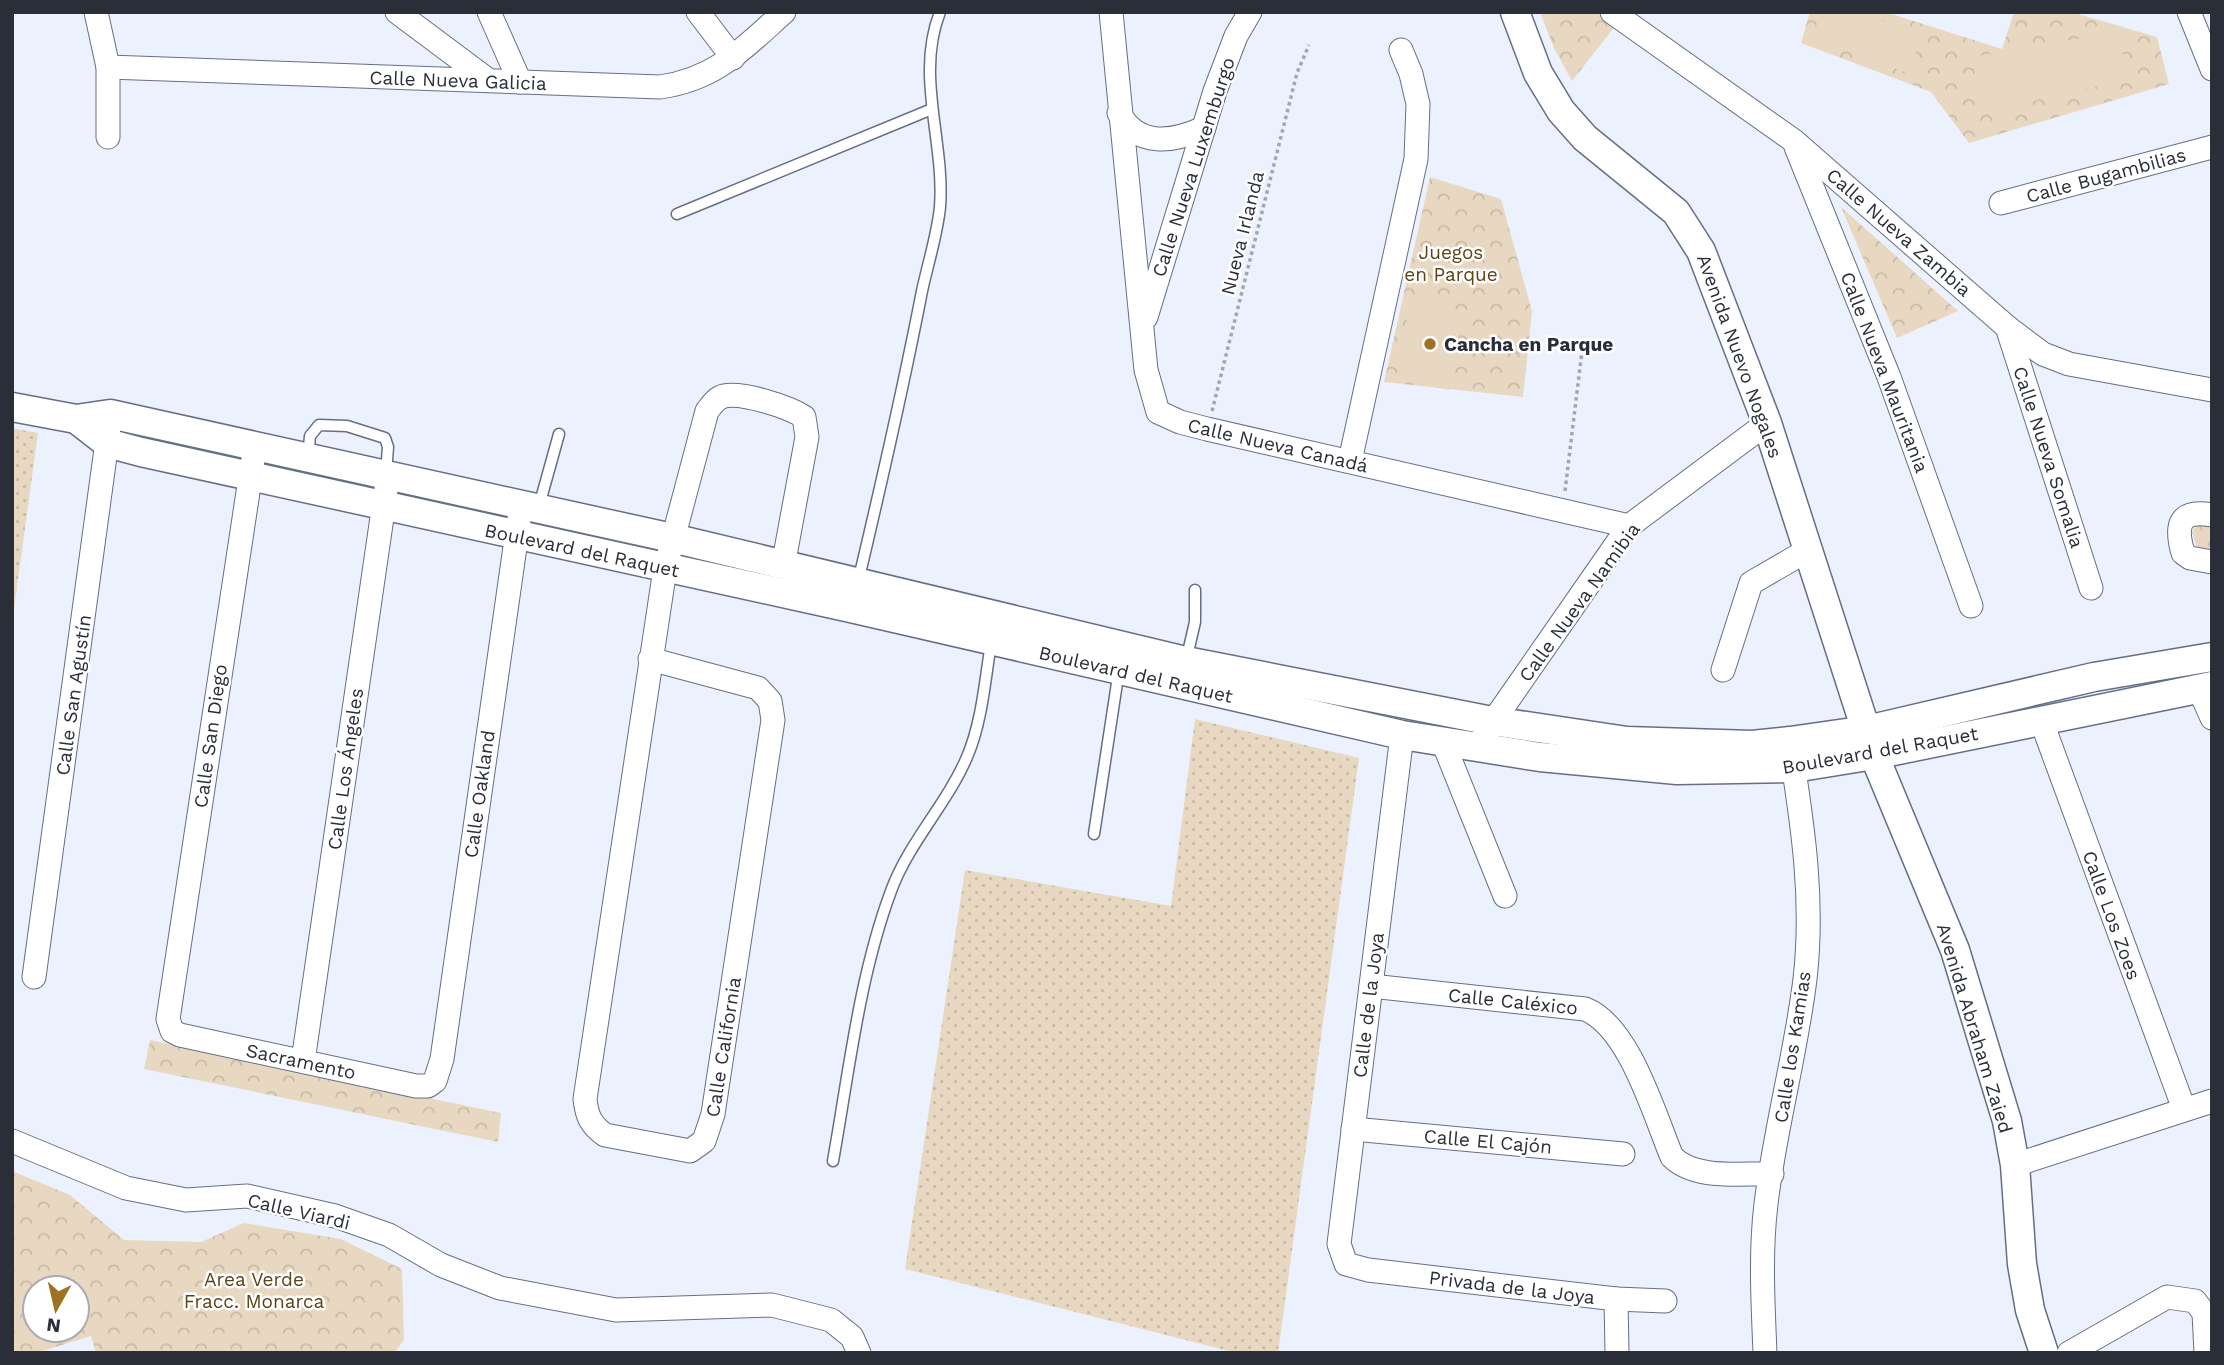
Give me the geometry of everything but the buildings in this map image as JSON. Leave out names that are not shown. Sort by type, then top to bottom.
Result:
[{"type":"street","points":[[96,12],[108,67],[108,137]]},
{"type":"street","points":[[397,12],[488,80]]},
{"type":"street","points":[[489,12],[520,82]]},
{"type":"street","points":[[698,12],[733,58]]},
{"type":"street","name":"Calle Nueva Galicia","points":[[108,67],[660,87],[687,83],[714,71],[733,58],[784,12]]},
{"type":"street","name":"Calle Nueva Canadá","points":[[1111,12],[1146,370],[1158,412],[1180,422],[1207,429],[1629,526]]},
{"type":"street","name":"Calle Nueva Luxemburgo","points":[[1143,325],[1204,128],[1236,36],[1250,12]]},
{"type":"street","name":"Avenida Nuevo Nogales","points":[[1515,12],[1538,73],[1561,111],[1585,138],[1676,212],[1702,251],[1767,423],[1870,742]]},
{"type":"street","name":"Calle Nueva Zambia","points":[[1612,12],[1794,141],[2007,327],[2043,354],[2069,364],[2212,390]]},
{"type":"street","points":[[2188,13],[2212,69]]},
{"type":"street","points":[[1350,461],[1416,159],[1418,104],[1411,74],[1401,50]]},
{"type":"street","points":[[1119,113],[1127,127],[1143,136],[1165,139],[1184,137],[1204,128]]},
{"type":"street","name":"Calle Nueva Mauritania","points":[[1794,141],[1889,377],[1971,606]]},
{"type":"street","name":"Calle Bugambilias","points":[[2001,203],[2212,147]]},
{"type":"street","name":"Calle Nueva Somalia","points":[[2007,327],[2091,588]]},
{"type":"street","name":"Calle California","points":[[650,659],[758,688],[770,701],[773,720],[713,1114],[704,1141],[690,1151],[605,1135],[594,1128],[587,1116],[585,1100],[650,659],[665,569],[707,411],[713,402],[724,396],[768,402],[794,410],[804,417],[807,428],[783,566]]},
{"type":"street","name":"Boulevard del Raquet","points":[[12,407],[76,419],[110,414],[672,538],[783,566],[855,595],[991,640],[1402,735],[1477,748],[1677,770],[2041,720],[2206,687]]},
{"type":"street","name":"Calle San Agustín","points":[[34,977],[110,414]]},
{"type":"street","name":"Boulevard del Raquet","points":[[76,419],[107,443],[665,569],[855,595],[1492,721],[1628,741],[1752,745],[1792,755]]},
{"type":"street","name":"Calle Nueva Namibia","points":[[1477,748],[1492,721],[1629,526],[1767,423]]},
{"type":"street","name":"Calle San Diego","points":[[169,1026],[255,446]]},
{"type":"street","name":"Calle Los Ángeles","points":[[303,1061],[384,507],[386,476]]},
{"type":"street","name":"Calle Oakland","points":[[435,1082],[442,1059],[516,534],[530,507]]},
{"type":"street","points":[[2212,515],[2191,514],[2183,518],[2179,527],[2183,553],[2190,558],[2212,562]]},
{"type":"street","points":[[1723,670],[1751,583],[1808,551]]},
{"type":"street","name":"Boulevard del Raquet","points":[[1870,742],[2094,677],[2212,657]]},
{"type":"street","points":[[2206,687],[2212,718]]},
{"type":"street","name":"Calle Los Zoes","points":[[2041,720],[2184,1109]]},
{"type":"street","name":"Calle de la Joya","points":[[1356,1268],[1346,1264],[1339,1244],[1402,735]]},
{"type":"street","points":[[1443,741],[1505,896]]},
{"type":"street","name":"Avenida Abraham Zaied","points":[[1870,742],[1955,950],[2007,1121],[2015,1164],[2022,1264],[2030,1310],[2044,1353]]},
{"type":"street","name":"Calle los Kamias","points":[[1765,1353],[1763,1279],[1766,1205],[1805,977],[1809,897],[1804,829],[1792,755]]},
{"type":"street","name":"Calle Caléxico","points":[[1371,986],[1585,1009],[1599,1014],[1619,1040],[1672,1157],[1682,1167],[1697,1171],[1772,1174]]},
{"type":"street","name":"Sacramento","points":[[169,1026],[180,1035],[415,1086],[428,1086],[435,1082]]},
{"type":"street","points":[[2015,1164],[2212,1101]]},
{"type":"street","name":"Calle El Cajón","points":[[1353,1129],[1623,1154]]},
{"type":"street","name":"Calle Viardi","points":[[12,1141],[126,1188],[186,1200],[247,1196],[335,1216],[389,1235],[442,1265],[500,1288],[616,1310],[772,1305],[831,1320],[852,1337],[859,1353]]},
{"type":"street","name":"Privada de la Joya","points":[[1356,1268],[1616,1299],[1617,1353]]},
{"type":"street","points":[[2069,1353],[2168,1297],[2195,1301],[2204,1313],[2206,1353]]},
{"type":"street","points":[[1616,1299],[1665,1301]]},
{"type":"lane","points":[[855,595],[906,383],[936,235],[941,184],[928,60],[931,33],[940,12]]},
{"type":"lane","points":[[677,214],[932,109]]},
{"type":"lane","points":[[307,459],[310,436],[318,425],[347,426],[386,438],[386,476]]},
{"type":"lane","points":[[530,507],[559,434]]},
{"type":"lane","points":[[1186,661],[1195,622],[1195,590]]},
{"type":"lane","points":[[833,1161],[860,1008],[891,890],[917,836],[966,759],[977,722],[991,640]]},
{"type":"lane","points":[[1094,834],[1119,670]]},
{"type":"path","name":"Nueva Irlanda","points":[[1207,429],[1297,73],[1309,45]]},
{"type":"path","points":[[1562,511],[1582,351]]},
{"type":"green space","points":[[1540,12],[1599,12],[1616,25],[1572,81],[1554,48]]},
{"type":"green space","points":[[1810,12],[1885,12],[2002,49],[2014,12],[2071,12],[2157,37],[2169,84],[1969,143],[1931,92],[1801,43]]},
{"type":"green space","points":[[1821,12],[1855,12],[1923,34],[1908,73],[1812,38]]},
{"type":"green space","points":[[2117,32],[2129,79],[1984,112],[1972,57]]},
{"type":"green space","name":"Juegos en Parque","points":[[1430,177],[1501,199],[1532,311],[1523,397],[1384,382]]},
{"type":"green space","points":[[1841,207],[1958,311],[1897,338]]},
{"type":"green space","name":"Cancha en Parque","points":[[1410,298],[1463,311],[1449,390],[1399,378]]},
{"type":"green space","points":[[12,428],[38,433],[12,623]]},
{"type":"green space","points":[[2199,521],[2212,524],[2212,551],[2198,552],[2192,532]]},
{"type":"green space","points":[[1195,719],[1359,758],[1278,1353],[1237,1353],[905,1269],[965,870],[1171,906]]},
{"type":"green space","points":[[150,1040],[501,1113],[498,1142],[144,1069]]},
{"type":"green space","name":"Area Verde Fracc. Monarca","points":[[12,1171],[70,1195],[124,1240],[201,1242],[244,1223],[341,1239],[402,1269],[404,1339],[395,1353],[96,1353],[91,1336],[91,1274],[21,1274],[21,1344],[65,1344],[36,1353],[12,1353]]},
{"type":"place","name":"Cancha en Parque","points":[[1430,344]]}]
